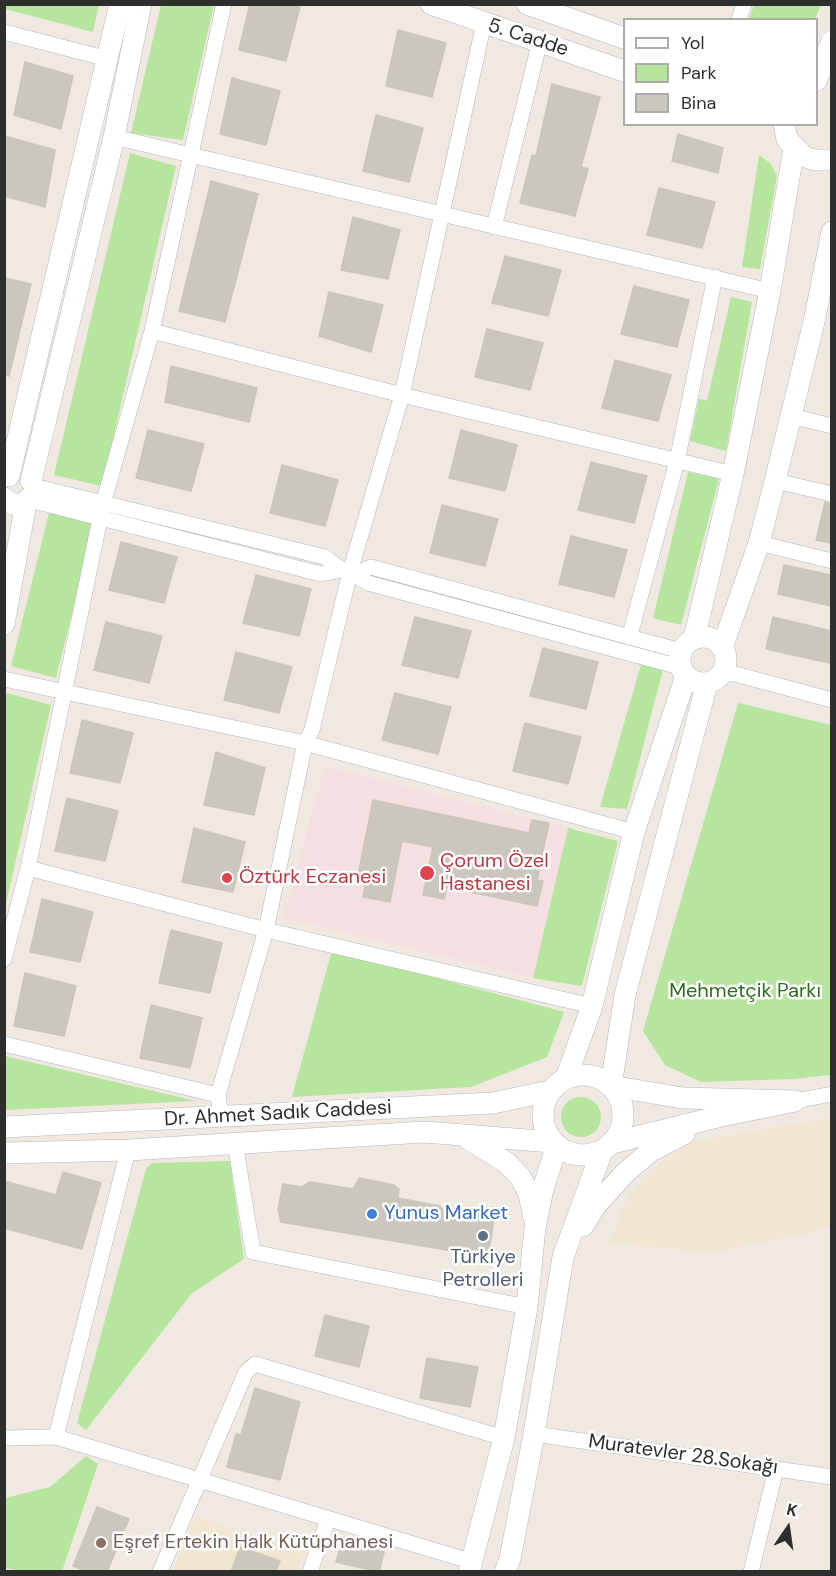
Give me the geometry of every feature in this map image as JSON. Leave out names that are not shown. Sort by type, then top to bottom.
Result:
[{"type":"street","points":[[4,624],[17,494],[120,4]]},
{"type":"street","points":[[17,494],[114,137],[141,4]]},
{"type":"street","points":[[4,959],[28,868],[103,511],[152,331],[224,4]]},
{"type":"street","name":"5. Cadde","points":[[431,4],[623,70]]},
{"type":"street","name":"5. Cadde","points":[[527,4],[623,38]]},
{"type":"street","points":[[221,1116],[219,1095],[266,930],[305,743],[312,730],[349,572],[402,395],[440,214],[484,23]]},
{"type":"street","points":[[4,32],[108,59]]},
{"type":"street","points":[[494,228],[540,41]]},
{"type":"street","points":[[818,77],[831,41]]},
{"type":"street","points":[[783,126],[794,148],[814,160],[831,160]]},
{"type":"street","points":[[114,137],[190,157],[770,291]]},
{"type":"street","points":[[794,148],[770,291],[733,474],[685,658],[634,832],[592,1006],[558,1084],[543,1112],[547,1133],[555,1143],[574,1154],[583,1155],[721,1116],[831,1094]]},
{"type":"street","points":[[722,648],[759,543],[791,416],[824,304],[831,237]]},
{"type":"street","points":[[630,635],[677,461],[715,277]]},
{"type":"street","points":[[152,331],[402,395],[733,474]]},
{"type":"street","points":[[791,416],[831,426]]},
{"type":"street","points":[[775,481],[831,494]]},
{"type":"street","points":[[17,494],[103,511],[321,574],[349,572],[371,567],[630,635],[685,658],[696,682],[735,674],[831,700]]},
{"type":"street","points":[[759,543],[831,561]]},
{"type":"street","points":[[349,572],[368,584],[685,658]]},
{"type":"street","points":[[505,1572],[510,1559],[534,1434],[563,1257],[607,1147],[622,1125],[624,1114],[622,1104],[612,1086],[625,994],[715,678],[726,661],[722,648],[710,638],[685,658]]},
{"type":"street","points":[[4,679],[305,743],[634,832]]},
{"type":"street","points":[[28,868],[266,930],[592,1006]]},
{"type":"street","points":[[4,1044],[219,1095]]},
{"type":"street","points":[[558,1084],[590,1075],[612,1086],[683,1098],[795,1101]]},
{"type":"street","name":"Dr. Ahmet Sadık Caddesi","points":[[4,1127],[493,1102],[558,1084]]},
{"type":"street","points":[[563,1257],[596,1205],[626,1172],[651,1151],[721,1116]]},
{"type":"street","points":[[4,1153],[128,1150],[424,1132],[555,1143]]},
{"type":"street","points":[[459,1134],[507,1163],[521,1178],[529,1194],[535,1228]]},
{"type":"street","points":[[235,1143],[253,1252],[527,1307]]},
{"type":"street","points":[[4,1438],[56,1437],[328,1519],[471,1567],[504,1438],[527,1307],[535,1228],[555,1143]]},
{"type":"street","points":[[56,1437],[128,1150]]},
{"type":"street","points":[[160,1572],[246,1372],[255,1364],[504,1438]]},
{"type":"street","name":"Muratevler 28.Sokağı","points":[[534,1434],[831,1477]]},
{"type":"street","points":[[751,1572],[776,1469]]},
{"type":"street","points":[[310,1572],[328,1519]]},
{"type":"shaded area","name":"Çorum Özel Hastanesi","points":[[325,766],[568,828],[533,978],[284,918]]},
{"type":"shaded area","points":[[831,1118],[831,1226],[810,1233],[713,1252],[609,1244],[630,1193],[657,1164],[695,1141]]},
{"type":"shaded area","points":[[196,1516],[304,1553],[298,1571],[172,1572]]},
{"type":"green space","points":[[754,4],[821,5],[815,18],[749,18]]},
{"type":"green space","points":[[4,5],[99,5],[93,32],[5,9]]},
{"type":"green space","points":[[161,5],[214,5],[183,140],[131,133]]},
{"type":"green space","points":[[130,153],[176,166],[102,486],[54,475]]},
{"type":"green space","points":[[759,155],[770,163],[777,176],[760,269],[742,267]]},
{"type":"green space","points":[[731,297],[752,302],[726,451],[690,441],[699,398],[707,401]]},
{"type":"green space","points":[[688,472],[719,479],[681,625],[653,618]]},
{"type":"green space","points":[[49,513],[94,524],[56,678],[11,666]]},
{"type":"green space","points":[[642,661],[664,665],[627,809],[600,807]]},
{"type":"green space","points":[[7,693],[51,705],[5,908],[4,702]]},
{"type":"green space","name":"Mehmetçik Parkı","points":[[738,703],[831,725],[831,1075],[793,1079],[701,1082],[665,1065],[643,1031]]},
{"type":"green space","points":[[568,828],[618,841],[582,986],[533,978]]},
{"type":"green space","points":[[332,950],[564,1012],[547,1057],[471,1087],[292,1097]]},
{"type":"green space","points":[[5,1056],[196,1101],[5,1110]]},
{"type":"green space","points":[[581,1097],[589,1098],[595,1103],[600,1109],[600,1125],[595,1131],[589,1136],[581,1137],[573,1136],[567,1131],[562,1125],[561,1117],[562,1109],[567,1103],[573,1098]]},
{"type":"green space","points":[[230,1161],[244,1259],[192,1293],[86,1430],[77,1423],[146,1169],[152,1163]]},
{"type":"green space","points":[[86,1456],[98,1464],[62,1571],[21,1571],[5,1568],[5,1498],[50,1487]]},
{"type":"building","points":[[250,4],[300,7],[286,61],[239,50]]},
{"type":"building","points":[[398,30],[446,43],[432,97],[386,86]]},
{"type":"building","points":[[25,62],[73,76],[61,129],[14,115]]},
{"type":"building","points":[[232,78],[280,91],[266,145],[220,134]]},
{"type":"building","points":[[552,84],[600,97],[581,167],[588,169],[575,216],[520,203],[532,155],[536,156]]},
{"type":"building","points":[[376,115],[423,128],[409,182],[363,171]]},
{"type":"building","points":[[678,134],[723,148],[718,173],[672,161]]},
{"type":"building","points":[[4,136],[55,150],[45,207],[4,196]]},
{"type":"building","points":[[211,181],[258,194],[225,322],[179,311]]},
{"type":"building","points":[[659,188],[715,202],[702,248],[647,235]]},
{"type":"building","points":[[353,217],[400,230],[388,279],[341,270]]},
{"type":"building","points":[[505,256],[561,270],[548,316],[492,303]]},
{"type":"building","points":[[4,278],[31,284],[9,376],[4,375]]},
{"type":"building","points":[[634,286],[689,300],[677,347],[621,334]]},
{"type":"building","points":[[329,292],[383,305],[371,352],[319,336]]},
{"type":"building","points":[[487,329],[543,343],[530,390],[475,377]]},
{"type":"building","points":[[615,360],[671,375],[658,421],[602,408]]},
{"type":"building","points":[[171,366],[257,388],[249,422],[165,402]]},
{"type":"building","points":[[148,430],[204,444],[191,491],[136,478]]},
{"type":"building","points":[[461,430],[517,445],[505,491],[449,478]]},
{"type":"building","points":[[591,462],[647,476],[634,523],[578,510]]},
{"type":"building","points":[[282,465],[338,480],[325,526],[270,513]]},
{"type":"building","points":[[825,502],[831,504],[831,543],[816,540]]},
{"type":"building","points":[[442,505],[498,519],[485,566],[430,553]]},
{"type":"building","points":[[571,536],[627,550],[614,597],[559,584]]},
{"type":"building","points":[[121,542],[177,557],[164,603],[109,590]]},
{"type":"building","points":[[784,565],[831,575],[831,606],[778,594]]},
{"type":"building","points":[[256,575],[311,589],[299,636],[243,623]]},
{"type":"building","points":[[415,617],[471,631],[458,678],[402,665]]},
{"type":"building","points":[[773,617],[831,631],[830,663],[766,649]]},
{"type":"building","points":[[106,622],[162,636],[149,683],[94,670]]},
{"type":"building","points":[[543,648],[598,662],[586,709],[530,696]]},
{"type":"building","points":[[236,652],[292,667],[279,713],[224,700]]},
{"type":"building","points":[[395,693],[451,707],[438,754],[382,740]]},
{"type":"building","points":[[82,720],[133,733],[120,783],[70,773]]},
{"type":"building","points":[[525,723],[581,737],[568,784],[513,771]]},
{"type":"building","points":[[216,752],[265,768],[254,815],[204,805]]},
{"type":"building","points":[[67,798],[118,811],[105,861],[55,851]]},
{"type":"building","points":[[373,800],[529,833],[532,820],[549,823],[537,880],[543,881],[537,906],[447,887],[444,899],[423,895],[433,847],[402,841],[390,902],[363,897],[366,882],[357,880]]},
{"type":"building","points":[[194,828],[245,842],[233,892],[182,882]]},
{"type":"building","points":[[42,899],[93,912],[80,962],[30,952]]},
{"type":"building","points":[[171,930],[222,943],[210,993],[159,983]]},
{"type":"building","points":[[25,973],[76,986],[64,1036],[14,1026]]},
{"type":"building","points":[[151,1005],[202,1018],[190,1068],[140,1058]]},
{"type":"building","points":[[63,1172],[101,1183],[82,1249],[4,1228],[4,1181],[56,1195]]},
{"type":"building","points":[[359,1178],[394,1185],[399,1189],[398,1198],[440,1206],[445,1213],[479,1216],[482,1206],[496,1208],[488,1257],[281,1222],[278,1210],[283,1184],[302,1187],[310,1182],[353,1189]]},
{"type":"building","points":[[325,1315],[369,1326],[359,1367],[315,1356]]},
{"type":"building","points":[[427,1358],[478,1367],[470,1407],[420,1398]]},
{"type":"building","points":[[255,1388],[300,1402],[280,1480],[227,1467],[236,1434],[241,1435]]},
{"type":"building","name":"Eşref Ertekin Halk Kütüphanesi","points":[[97,1507],[129,1519],[107,1572],[88,1572],[73,1566]]},
{"type":"building","points":[[342,1541],[384,1552],[379,1572],[336,1562]]},
{"type":"building","points":[[240,1547],[280,1561],[276,1572],[231,1572]]},
{"type":"place","name":"Çorum Özel Hastanesi","points":[[427,873]]},
{"type":"place","name":"Öztürk Eczanesi","points":[[227,878]]},
{"type":"place","name":"Yunus Market","points":[[372,1214]]},
{"type":"place","name":"Türkiye Petrolleri","points":[[483,1236]]},
{"type":"place","name":"Eşref Ertekin Halk Kütüphanesi","points":[[101,1543]]}]
